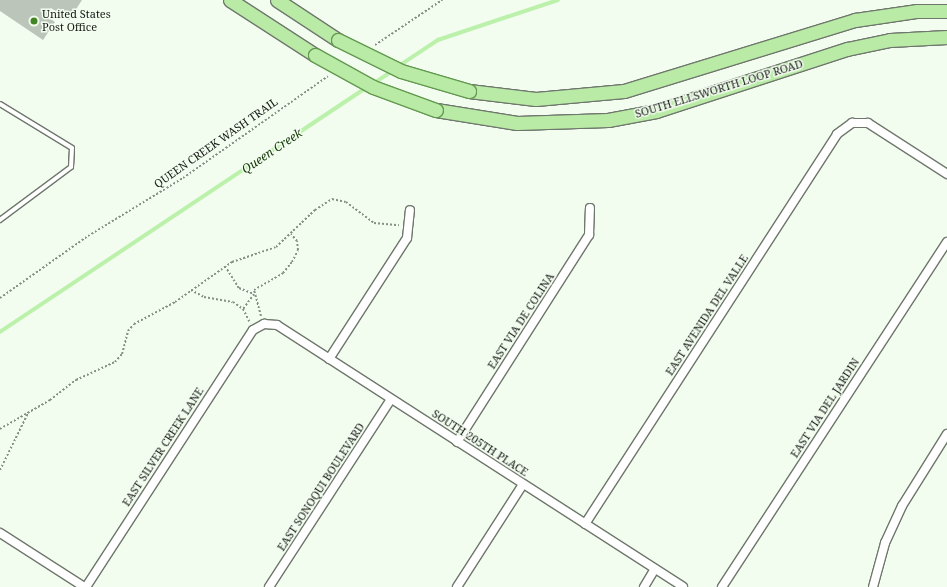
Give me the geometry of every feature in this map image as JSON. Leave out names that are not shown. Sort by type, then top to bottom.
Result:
[{"type":"main road","name":"SOUTH ELLSWORTH LOOP ROAD","points":[[230,0],[315,55],[373,87],[436,110],[517,123],[608,120],[656,110],[847,49],[890,40],[947,37]]},
{"type":"main road","points":[[277,0],[338,40],[401,71],[469,91],[536,99],[624,91],[855,20],[917,11],[947,11]]},
{"type":"street","name":"EAST AVENIDA DEL VALLE","points":[[586,524],[837,134],[852,123],[868,122],[947,174]]},
{"type":"street","name":"EAST VIA DE COLINA","points":[[457,442],[589,235],[590,208]]},
{"type":"street","points":[[330,359],[407,238],[410,210]]},
{"type":"street","name":"EAST VIA DEL JARDIN","points":[[722,587],[947,242]]},
{"type":"street","name":"SOUTH 205TH PLACE","points":[[266,324],[277,326],[330,359],[683,587]]},
{"type":"street","points":[[252,330],[266,324]]},
{"type":"street","name":"EAST SILVER CREEK LANE","points":[[85,587],[252,330]]},
{"type":"street","name":"EAST SONOQUI BOULEVARD","points":[[269,587],[391,399]]},
{"type":"street","points":[[873,587],[885,543],[902,506],[947,434]]},
{"type":"street","points":[[457,587],[523,484]]},
{"type":"street","points":[[0,533],[85,587]]},
{"type":"street","points":[[644,587],[656,569]]},
{"type":"lane","points":[[0,104],[72,148],[71,167],[0,220]]},
{"type":"path","points":[[372,47],[442,0]]},
{"type":"path","name":"QUEEN CREEK WASH TRAIL","points":[[0,298],[88,236],[184,178],[334,72]]},
{"type":"path","points":[[0,429],[28,413],[76,380],[116,362],[122,354],[128,331],[134,324],[175,302],[225,266],[276,247],[315,210],[332,199],[346,202],[374,223],[408,226]]},
{"type":"path","points":[[243,309],[259,284],[283,273],[292,262],[298,250],[297,241],[291,234]]},
{"type":"path","points":[[225,266],[239,288],[254,294]]},
{"type":"path","points":[[191,290],[204,297],[233,302],[243,309],[252,330]]},
{"type":"path","points":[[254,294],[260,314],[266,324]]},
{"type":"path","points":[[0,470],[28,413]]},
{"type":"building","name":"United States Post Office","points":[[0,0],[82,0],[69,20],[51,8],[46,16],[55,22],[43,40],[0,11]]},
{"type":"waterway","name":"Queen Creek","points":[[399,66],[438,40],[558,0]]},
{"type":"waterway","name":"Queen Creek","points":[[373,84],[392,71]]},
{"type":"waterway","name":"Queen Creek","points":[[0,332],[367,87]]},
{"type":"place","name":"United States Post Office","points":[[34,21]]}]
